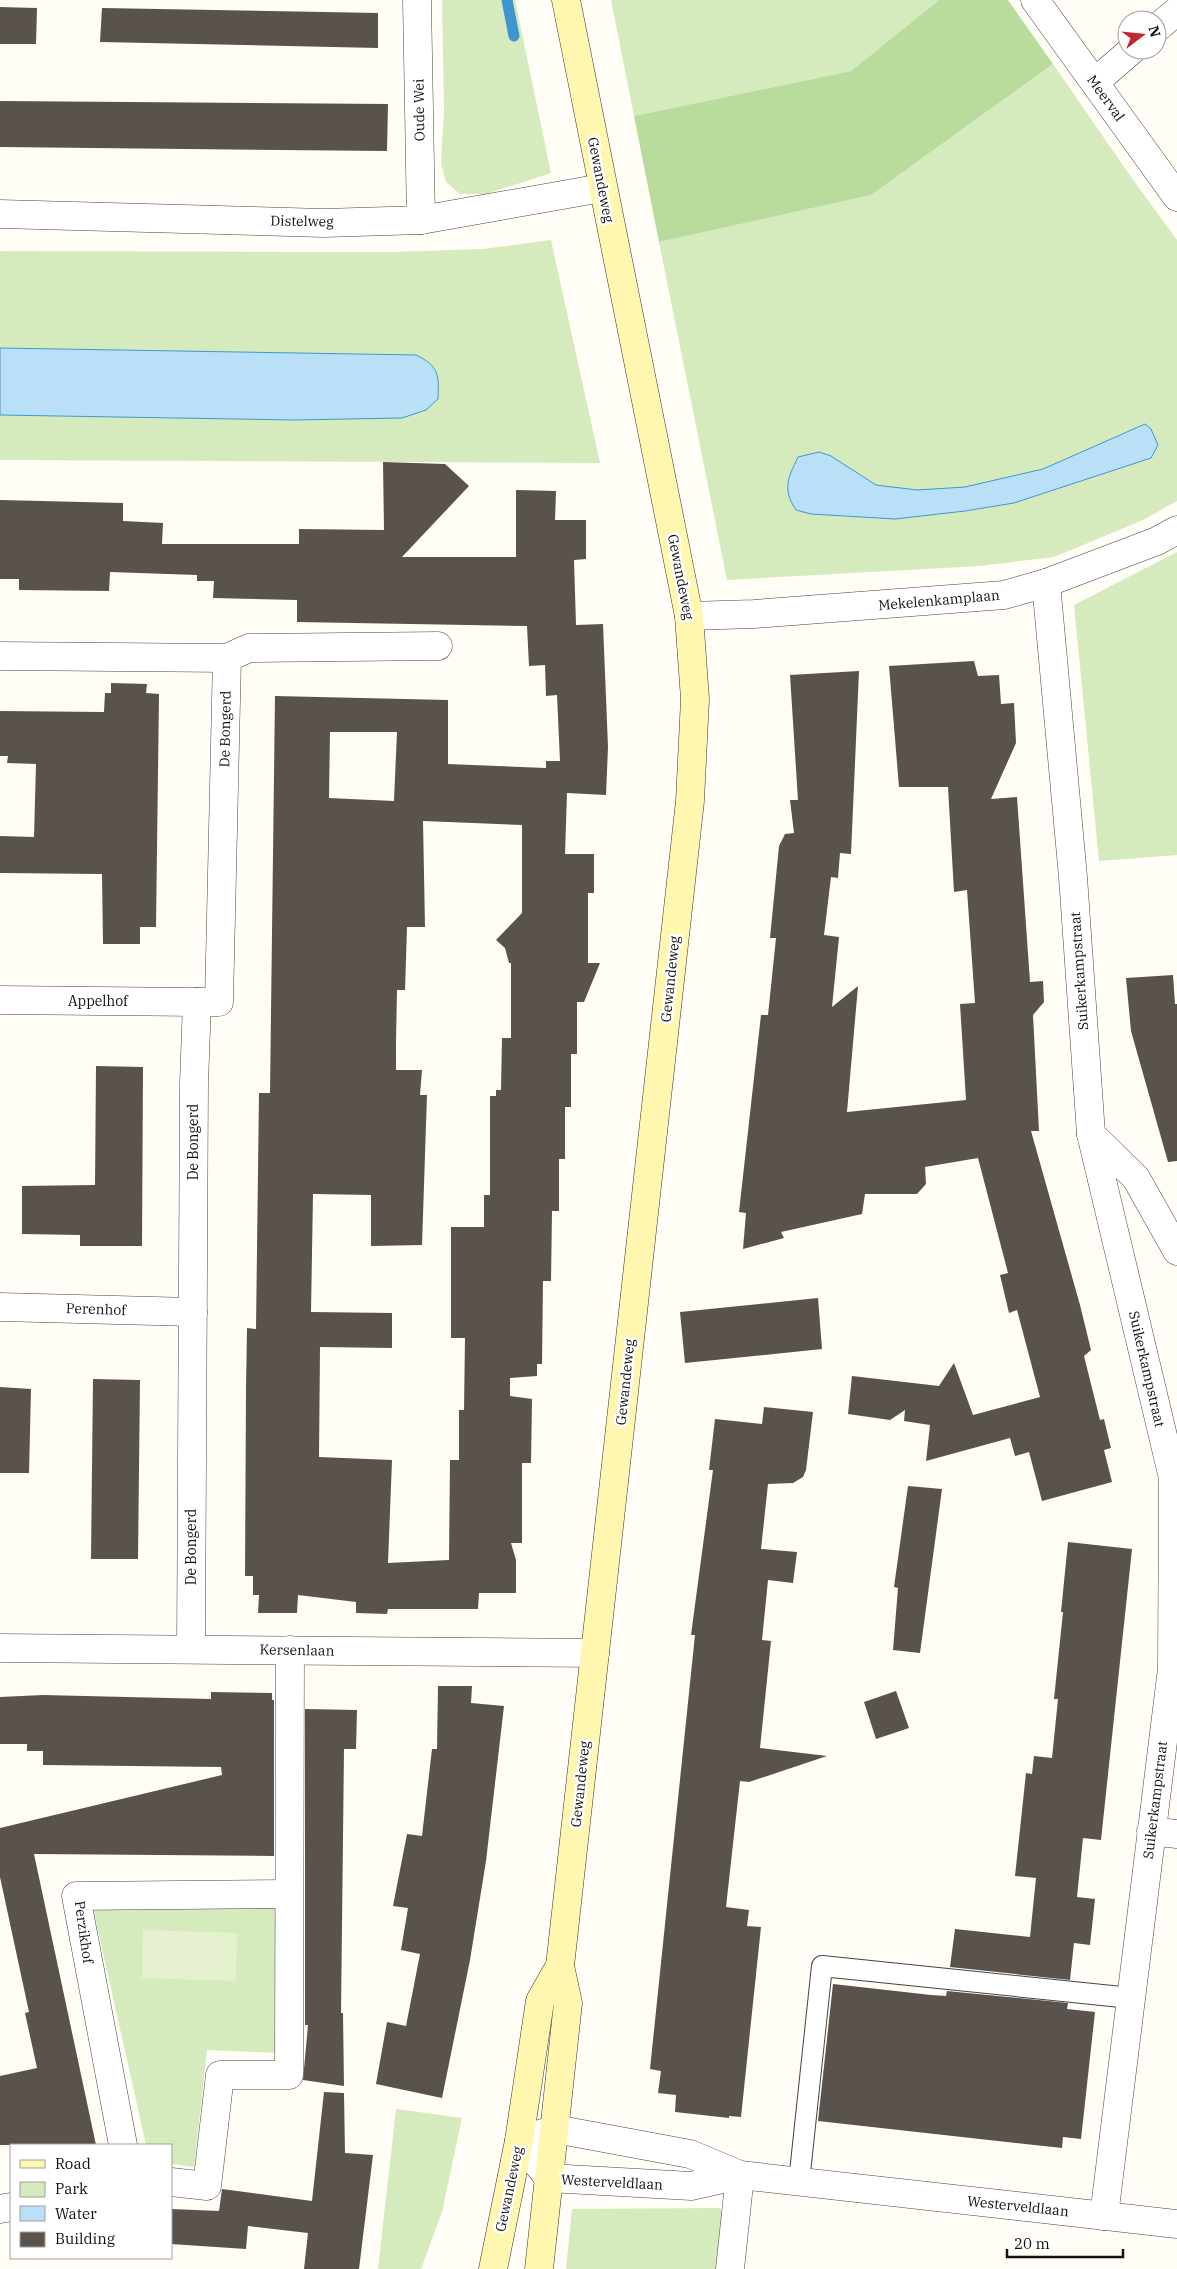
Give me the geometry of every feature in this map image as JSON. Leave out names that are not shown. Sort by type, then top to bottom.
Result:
[{"type":"street","name":"Oude Wei","points":[[417,0],[421,220]]},
{"type":"street","name":"Gewandeweg","points":[[538,2269],[568,2003],[560,1966],[690,801],[695,699],[689,616],[602,188],[566,0]]},
{"type":"street","name":"Meerval","points":[[1034,0],[1177,198]]},
{"type":"street","points":[[1167,20],[1177,11]]},
{"type":"street","points":[[1095,82],[1120,60]]},
{"type":"street","name":"Distelweg","points":[[0,214],[324,223],[421,220],[602,188]]},
{"type":"street","name":"Mekelenkamplaan","points":[[689,616],[754,614],[1004,595],[1046,583],[1157,541],[1177,530]]},
{"type":"street","name":"Suikerkampstraat","points":[[1046,583],[1073,877],[1091,1134],[1175,1478],[1172,1669],[1164,1832],[1130,1998],[1104,2216]]},
{"type":"street","points":[[0,656],[227,658],[250,648],[438,646]]},
{"type":"street","name":"De Bongerd","points":[[191,1648],[194,1083],[197,1002],[219,1002],[227,658]]},
{"type":"street","name":"Appelhof","points":[[12,1001],[197,1002]]},
{"type":"street","points":[[1091,1134],[1136,1178],[1177,1250]]},
{"type":"street","name":"Perenhof","points":[[0,1307],[193,1312]]},
{"type":"street","name":"Kersenlaan","points":[[0,1648],[191,1648],[595,1653]]},
{"type":"street","points":[[172,2182],[207,2186],[220,2075],[289,2075],[290,1650]]},
{"type":"street","name":"Perzikhof","points":[[123,2144],[76,1896],[288,1894]]},
{"type":"street","name":"Gewandeweg","points":[[493,2269],[519,2141],[540,2001],[560,1966]]},
{"type":"street","name":"Westerveldlaan","points":[[740,2175],[691,2186],[549,2178],[519,2141],[555,2129],[690,2154],[740,2175],[1177,2224]]},
{"type":"street","points":[[730,2269],[740,2175]]},
{"type":"lane","points":[[799,2182],[822,1966],[1130,1998]]},
{"type":"green space","points":[[442,0],[515,0],[551,173],[486,194],[460,194],[446,182],[441,163],[444,110]]},
{"type":"green space","points":[[611,0],[939,0],[851,71],[634,116]]},
{"type":"green space","points":[[939,0],[1008,0],[1053,64],[871,195],[659,242],[634,116],[851,71]]},
{"type":"green space","points":[[1053,64],[1177,240],[1177,501],[1143,520],[1054,557],[980,566],[727,580],[659,242],[871,195]]},
{"type":"green space","points":[[551,240],[600,463],[0,460],[0,415],[294,420],[416,355],[0,348],[0,251],[394,252],[483,249]]},
{"type":"green space","points":[[1177,552],[1177,855],[1099,861],[1074,605]]},
{"type":"green space","points":[[91,1899],[278,1901],[280,2053],[207,2050],[194,2167],[172,2164],[172,2144],[146,2144]]},
{"type":"green space","points":[[143,1930],[237,1933],[236,1981],[142,1978]]},
{"type":"green space","points":[[396,2109],[462,2118],[442,2212],[421,2269],[378,2269]]},
{"type":"green space","points":[[720,2208],[724,2218],[719,2269],[566,2269],[572,2209]]},
{"type":"water","points":[[0,348],[416,355],[429,363],[436,372],[438,377],[438,399],[426,410],[402,418],[294,420],[0,415]]},
{"type":"water","points":[[1145,424],[1151,429],[1158,445],[1151,458],[1014,503],[895,519],[811,514],[796,510],[789,496],[789,477],[798,457],[819,452],[831,456],[876,485],[917,490],[965,487],[1043,469]]},
{"type":"building","points":[[0,7],[37,8],[36,44],[0,44]]},
{"type":"building","points":[[102,8],[378,13],[378,48],[100,42]]},
{"type":"building","points":[[0,101],[388,104],[387,151],[0,147]]},
{"type":"building","points":[[383,462],[445,464],[469,486],[402,557],[516,557],[516,490],[556,491],[555,520],[586,520],[586,559],[574,560],[576,625],[603,624],[608,747],[606,795],[567,793],[565,854],[594,854],[594,893],[588,893],[588,963],[600,963],[584,1002],[577,1002],[577,1054],[571,1054],[571,1107],[565,1107],[565,1159],[559,1159],[559,1211],[552,1211],[551,1281],[543,1281],[542,1364],[537,1364],[537,1376],[510,1378],[510,1396],[532,1399],[531,1463],[522,1463],[522,1543],[511,1543],[516,1560],[516,1593],[479,1593],[478,1609],[388,1609],[387,1614],[356,1613],[356,1602],[298,1595],[297,1613],[258,1613],[259,1595],[253,1595],[253,1576],[245,1576],[247,1328],[256,1329],[259,1093],[270,1093],[275,696],[448,700],[448,764],[546,768],[546,761],[560,761],[557,695],[546,696],[545,665],[529,666],[527,626],[297,622],[297,600],[213,598],[214,581],[197,581],[197,575],[110,572],[109,591],[19,590],[19,579],[0,579],[0,500],[123,503],[123,521],[163,523],[162,544],[299,544],[299,529],[384,530]],"holes":[[[330,732],[397,732],[394,801],[329,798]],[[423,821],[522,825],[522,913],[496,940],[505,948],[509,963],[511,963],[511,1038],[502,1038],[501,1090],[496,1090],[496,1096],[490,1096],[490,1195],[484,1195],[484,1227],[451,1227],[451,1338],[465,1338],[464,1410],[459,1410],[459,1460],[450,1460],[449,1560],[388,1563],[392,1460],[319,1457],[320,1347],[392,1348],[392,1313],[311,1312],[313,1194],[371,1195],[371,1246],[422,1245],[427,1095],[420,1095],[422,1070],[396,1070],[396,1041],[397,990],[405,990],[407,927],[425,927]]]},
{"type":"building","points":[[974,661],[978,676],[999,675],[1001,704],[1014,703],[1016,743],[991,799],[1017,797],[1030,982],[1043,981],[1044,1002],[1033,1015],[1039,1131],[1031,1131],[1080,1305],[1091,1350],[1084,1356],[1100,1420],[1104,1419],[1111,1448],[1104,1450],[1112,1482],[1042,1501],[1029,1452],[1015,1456],[1010,1438],[926,1461],[930,1425],[904,1421],[905,1410],[890,1420],[848,1414],[852,1376],[939,1386],[954,1363],[973,1415],[1040,1397],[1017,1310],[1009,1313],[1000,1275],[1008,1273],[978,1158],[925,1167],[926,1184],[917,1194],[865,1194],[862,1214],[781,1232],[784,1238],[743,1249],[746,1213],[739,1212],[761,1015],[768,1015],[776,938],[770,938],[779,846],[785,834],[794,833],[790,800],[798,800],[790,675],[859,671],[851,854],[840,853],[838,878],[831,877],[824,935],[839,937],[832,1007],[858,986],[847,1112],[966,1100],[960,1004],[975,1003],[967,890],[954,892],[948,787],[899,787],[889,666]]},
{"type":"building","points":[[111,683],[147,684],[146,693],[159,694],[156,927],[140,927],[140,944],[103,944],[102,874],[0,873],[0,836],[34,837],[36,764],[7,763],[8,756],[0,756],[0,711],[104,712],[105,693],[111,693]]},
{"type":"building","points":[[1173,975],[1175,1004],[1177,1004],[1177,1161],[1168,1162],[1131,1031],[1126,978]]},
{"type":"building","points":[[96,1066],[143,1067],[142,1246],[80,1246],[80,1235],[22,1234],[22,1186],[95,1185]]},
{"type":"building","points":[[818,1298],[822,1349],[685,1363],[680,1312]]},
{"type":"building","points":[[93,1379],[140,1380],[138,1559],[91,1559]]},
{"type":"building","points":[[0,1387],[31,1389],[29,1473],[0,1473]]},
{"type":"building","points":[[764,1407],[813,1412],[806,1470],[803,1477],[793,1483],[768,1484],[761,1549],[797,1552],[793,1583],[768,1580],[762,1640],[771,1641],[760,1748],[827,1756],[749,1782],[740,1781],[726,1907],[749,1910],[747,1926],[761,1927],[741,2117],[729,2116],[729,2118],[675,2112],[676,2095],[658,2093],[661,2071],[650,2069],[695,1635],[691,1635],[713,1470],[709,1470],[715,1419],[762,1424]]},
{"type":"building","points":[[908,1486],[942,1489],[920,1653],[893,1650],[898,1588],[894,1587]]},
{"type":"building","points":[[1068,1542],[1132,1549],[1101,1840],[1083,1838],[1077,1897],[1095,1899],[1090,1945],[1074,1943],[1070,1980],[950,1967],[955,1929],[1030,1937],[1036,1878],[1015,1876],[1026,1773],[1032,1774],[1034,1756],[1052,1758],[1058,1699],[1054,1699]]},
{"type":"building","points":[[438,1686],[472,1686],[471,1703],[504,1706],[486,1861],[470,1960],[442,2098],[376,2084],[387,2022],[406,2026],[420,1954],[401,1950],[408,1908],[393,1906],[407,1834],[422,1836],[432,1749],[437,1749]]},
{"type":"building","points":[[896,1691],[909,1728],[876,1739],[864,1702]]},
{"type":"building","points":[[211,1692],[272,1693],[272,1700],[274,1700],[274,1856],[34,1854],[96,2144],[0,2145],[0,2076],[37,2068],[25,2013],[29,2012],[0,1877],[0,1828],[222,1775],[221,1767],[43,1765],[43,1751],[27,1751],[27,1744],[0,1744],[0,1697],[43,1695],[211,1699]]},
{"type":"building","points":[[305,1709],[357,1710],[356,1749],[344,1749],[341,2013],[343,2013],[344,2086],[303,2080],[308,2025],[305,2025]]},
{"type":"building","points":[[833,1984],[931,1995],[946,1996],[947,1991],[1068,2003],[1067,2009],[1095,2012],[1081,2139],[1063,2137],[1062,2148],[818,2121]]},
{"type":"building","points":[[324,2092],[344,2093],[345,2153],[373,2155],[359,2269],[304,2269],[308,2233],[248,2226],[246,2249],[172,2244],[172,2209],[219,2211],[222,2189],[312,2201]]},
{"type":"waterway","points":[[507,0],[514,36]]}]
